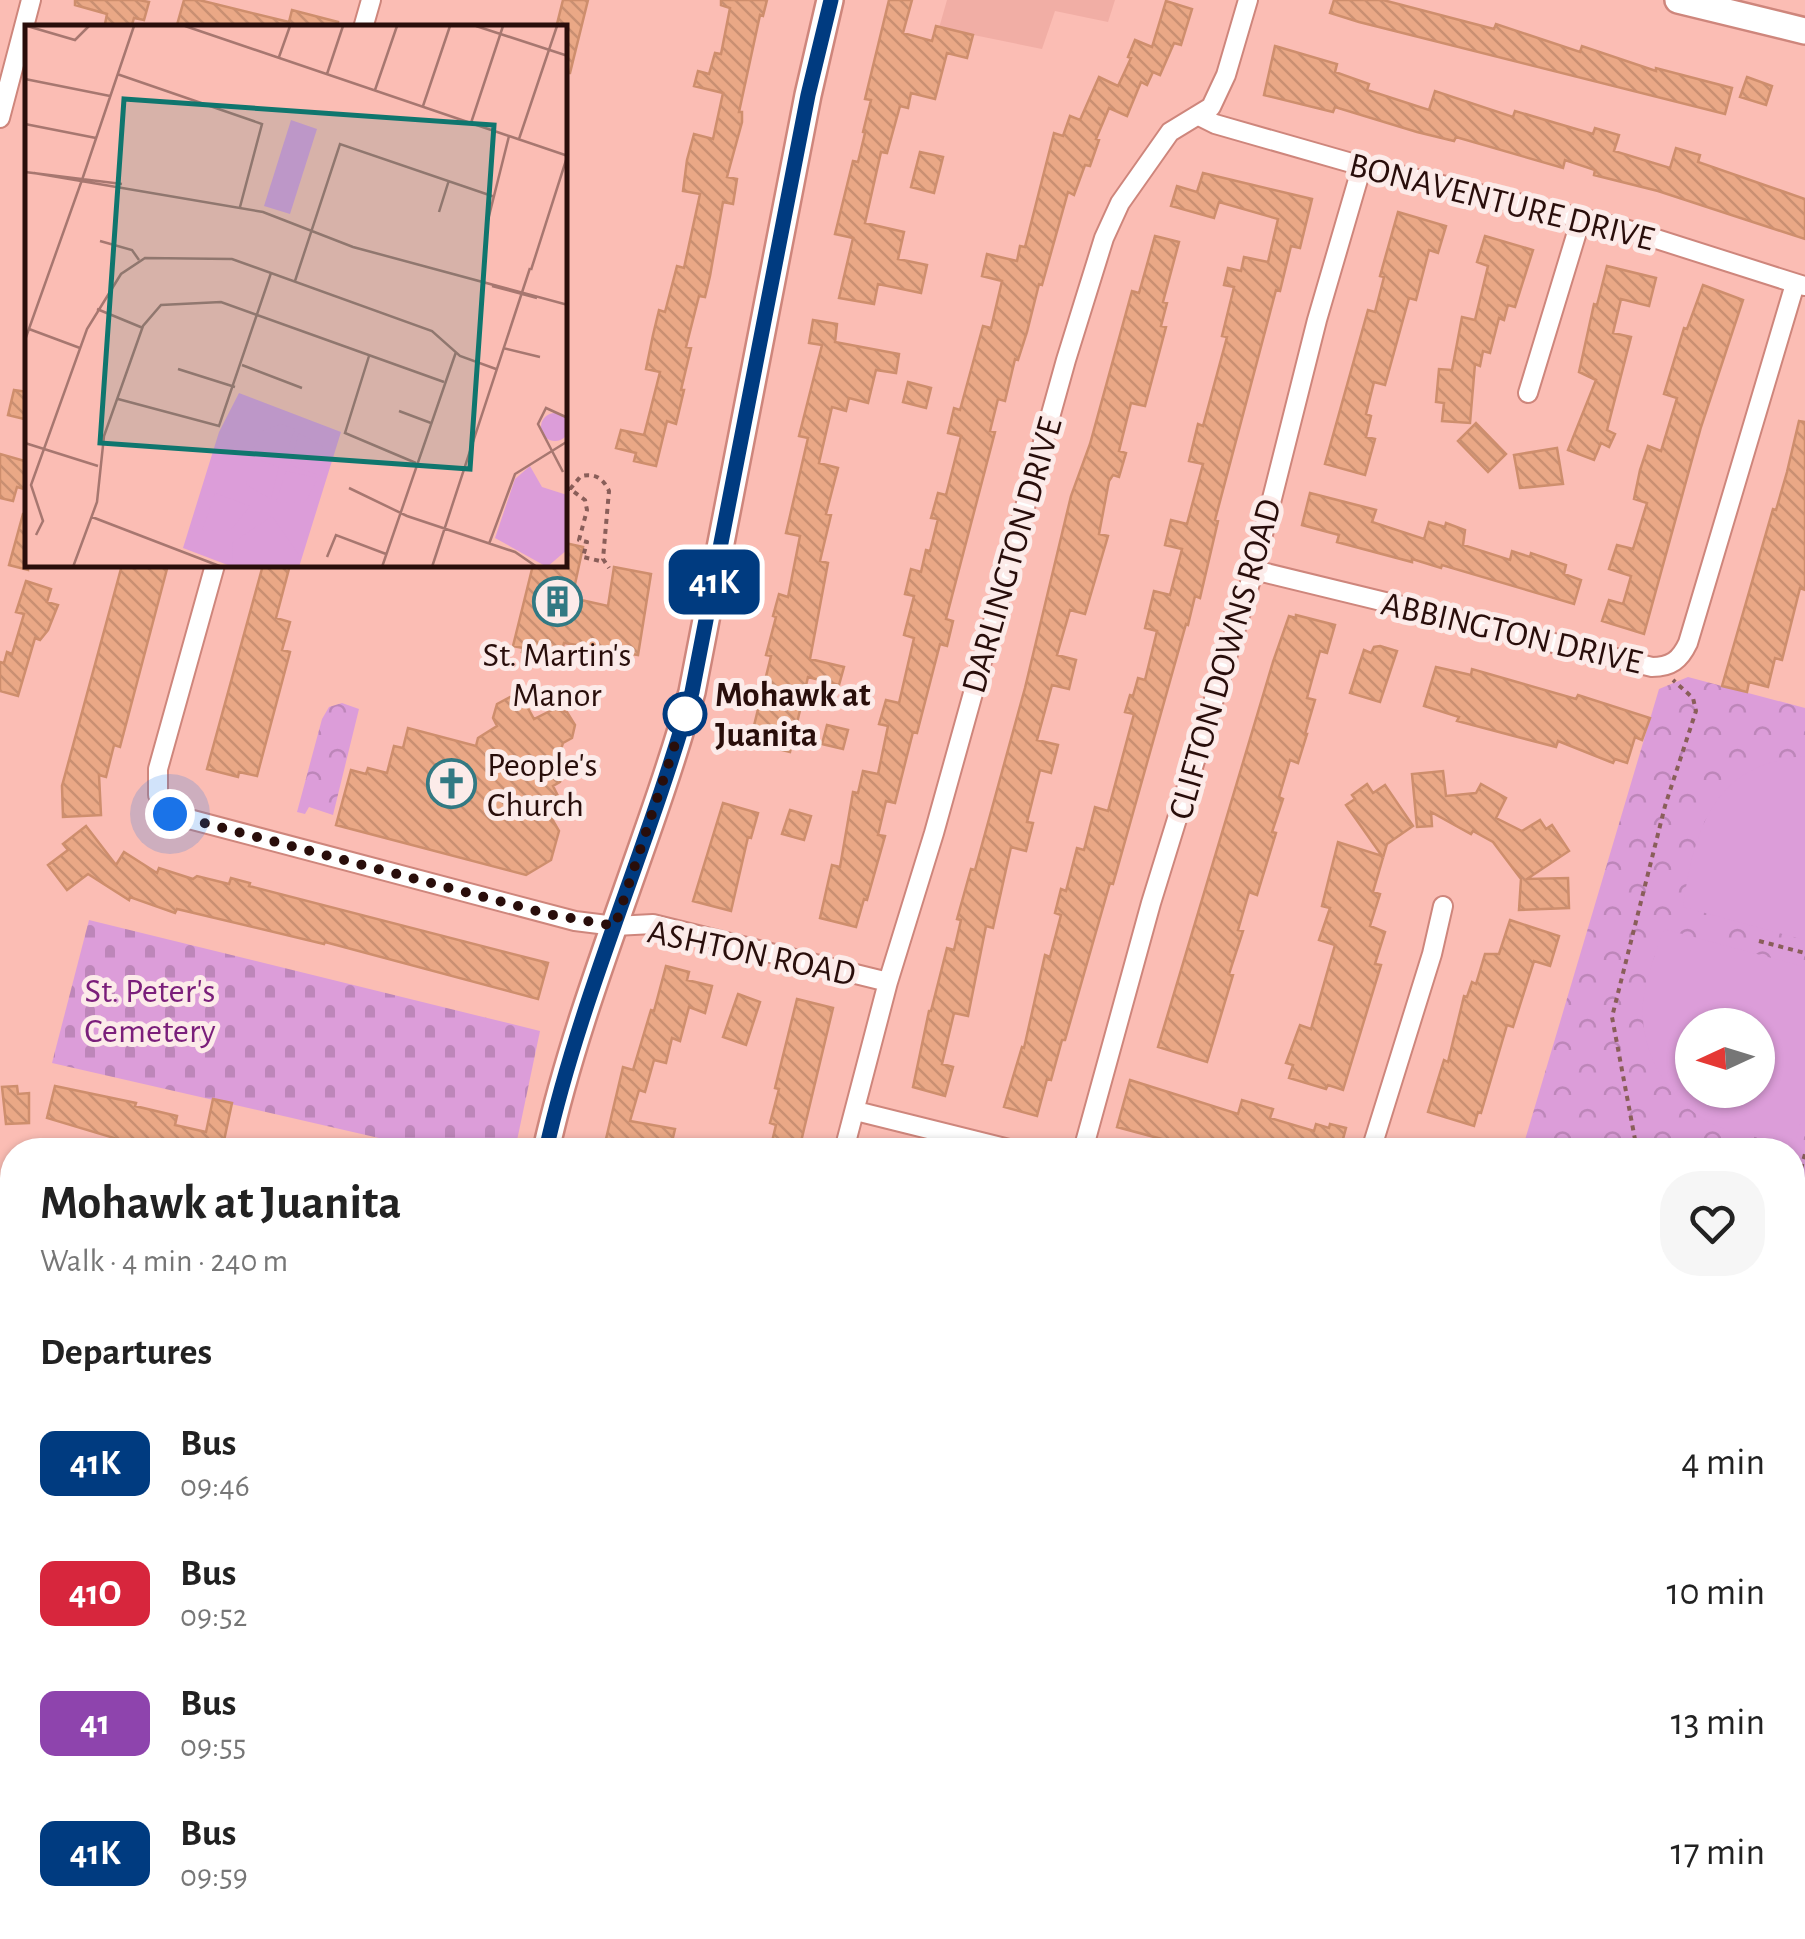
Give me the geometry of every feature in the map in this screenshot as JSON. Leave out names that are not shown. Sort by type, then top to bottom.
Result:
[{"type":"main road","points":[[549,1138],[571,1060],[692,692],[830,0]]},
{"type":"main road","points":[[1678,0],[1805,32]]},
{"type":"street","points":[[0,118],[31,0]]},
{"type":"street","points":[[364,25],[371,0]]},
{"type":"street","name":"DARLINGTON DRIVE","points":[[848,1138],[888,982],[1104,238],[1120,203],[1170,132],[1211,107],[1220,92],[1248,0]]},
{"type":"street","name":"BONAVENTURE DRIVE","points":[[1199,116],[1362,166],[1622,228],[1800,285]]},
{"type":"street","name":"CLIFTON DOWNS ROAD","points":[[1085,1138],[1151,904],[1254,570],[1317,320],[1362,166]]},
{"type":"street","points":[[1528,392],[1582,219]]},
{"type":"street","name":"ABBINGTON DRIVE","points":[[1254,570],[1652,667],[1678,660],[1688,643],[1800,285]]},
{"type":"street","name":"ASHTON ROAD","points":[[214,568],[158,768],[158,795],[170,814],[548,914],[615,926],[653,924],[888,982]]},
{"type":"street","points":[[1375,1138],[1443,906]]},
{"type":"street","points":[[856,1111],[965,1138]]},
{"type":"path","points":[[589,474],[598,476],[609,491],[607,565],[583,557],[587,542],[579,540],[587,510],[585,500],[568,489],[574,481],[589,474]]},
{"type":"path","points":[[1636,1138],[1612,1018],[1666,806],[1696,711],[1692,698],[1674,684],[1666,666]]},
{"type":"path","points":[[1759,941],[1805,953]]},
{"type":"shaded area","points":[[947,0],[1115,0],[1108,22],[1055,11],[1042,49],[939,28]]},
{"type":"green space","points":[[1688,677],[1805,708],[1805,1138],[1526,1138],[1659,689]]},
{"type":"green space","points":[[342,703],[359,709],[333,815],[309,807],[305,814],[297,812],[322,719],[329,707]]},
{"type":"green space","points":[[1805,756],[1805,940],[1683,907],[1703,827],[1729,786],[1774,762]]},
{"type":"green space","name":"St. Peter's Cemetery","points":[[89,920],[540,1031],[518,1138],[379,1138],[52,1063]]},
{"type":"green space","points":[[1664,929],[1805,967],[1805,1106],[1796,1138],[1747,1135],[1719,1127],[1690,1108],[1775,1108],[1775,1008],[1675,1008],[1675,1095],[1653,1060],[1643,1022],[1643,1003]]},
{"type":"building","points":[[75,0],[149,2],[144,20],[134,18],[132,25],[105,24],[107,14],[75,5]]},
{"type":"building","points":[[184,0],[199,0],[289,22],[292,10],[338,22],[338,25],[177,25]]},
{"type":"building","points":[[563,0],[588,0],[570,73],[568,25],[557,25]]},
{"type":"building","points":[[721,0],[767,0],[763,16],[760,15],[739,112],[742,122],[727,177],[737,179],[733,204],[723,202],[705,297],[699,296],[686,347],[691,348],[676,424],[667,421],[656,466],[634,461],[636,453],[616,448],[621,430],[644,435],[660,372],[646,369],[653,335],[659,310],[665,312],[677,266],[684,268],[700,194],[683,191],[687,160],[694,134],[713,139],[723,93],[694,86],[698,71],[709,74],[715,53],[721,54],[730,8],[721,5]]},
{"type":"building","points":[[889,0],[912,0],[903,33],[932,41],[936,26],[973,35],[967,58],[947,53],[935,99],[911,93],[908,108],[900,106],[887,153],[881,152],[865,223],[904,232],[898,259],[927,265],[921,293],[878,284],[874,304],[839,298],[853,238],[835,234],[853,161],[858,162],[865,133],[871,100],[865,99]]},
{"type":"building","points":[[1334,0],[1383,0],[1494,29],[1496,24],[1580,52],[1582,46],[1656,71],[1732,88],[1725,114],[1359,22],[1330,13]]},
{"type":"building","points":[[1166,1],[1192,9],[1181,45],[1174,43],[1160,75],[1153,72],[1147,85],[1141,82],[1127,116],[1109,108],[1090,166],[1085,165],[1074,195],[1068,192],[1005,401],[998,399],[990,431],[995,432],[946,619],[953,621],[947,646],[940,644],[895,803],[886,801],[878,835],[885,836],[867,900],[864,899],[856,927],[820,918],[832,865],[840,867],[853,792],[858,793],[863,771],[878,774],[888,726],[879,724],[886,700],[899,703],[914,638],[904,635],[914,596],[905,594],[911,569],[921,572],[926,550],[930,551],[938,519],[931,518],[938,493],[946,495],[961,436],[948,433],[954,408],[960,410],[983,326],[991,328],[1002,281],[982,276],[987,254],[1017,261],[1020,246],[1025,247],[1054,133],[1063,136],[1070,116],[1080,120],[1099,77],[1118,86],[1135,40],[1152,47]]},
{"type":"building","points":[[1275,46],[1337,64],[1335,72],[1369,84],[1367,90],[1429,110],[1435,91],[1513,117],[1515,111],[1593,134],[1595,128],[1619,135],[1614,151],[1670,168],[1676,148],[1700,155],[1698,162],[1805,199],[1805,239],[1658,191],[1594,175],[1595,170],[1565,160],[1563,168],[1335,107],[1333,112],[1264,95]]},
{"type":"building","points":[[1747,77],[1772,86],[1766,105],[1740,97]]},
{"type":"building","points":[[920,152],[943,157],[934,193],[911,187]]},
{"type":"building","points":[[1203,173],[1312,199],[1300,248],[1291,246],[1280,291],[1276,290],[1215,520],[1218,521],[1200,598],[1195,596],[1186,624],[1113,884],[1110,883],[1065,1040],[1051,1080],[1047,1079],[1037,1116],[1004,1107],[1024,1048],[1045,955],[1050,957],[1061,915],[1055,913],[1061,889],[1066,891],[1077,848],[1084,850],[1095,807],[1108,811],[1134,714],[1125,712],[1138,678],[1145,680],[1157,631],[1145,628],[1154,591],[1170,595],[1182,549],[1165,545],[1171,520],[1187,524],[1203,464],[1189,461],[1198,424],[1203,426],[1227,337],[1222,336],[1234,287],[1224,285],[1228,268],[1241,271],[1244,257],[1268,262],[1278,219],[1219,202],[1214,218],[1171,206],[1177,186],[1197,192]]},
{"type":"building","points":[[1398,212],[1446,226],[1438,253],[1429,250],[1416,300],[1409,298],[1385,385],[1374,382],[1366,414],[1371,416],[1366,437],[1375,439],[1365,475],[1325,464],[1368,310],[1375,312],[1384,277],[1380,276]]},
{"type":"building","points":[[1155,236],[1179,242],[1163,302],[1167,303],[1161,326],[1166,327],[1145,406],[1131,403],[1119,451],[1126,453],[1119,477],[1113,475],[1109,481],[1099,534],[1108,536],[1085,614],[1070,610],[1057,655],[1076,660],[1069,689],[1052,685],[1037,740],[1058,745],[1051,773],[1040,770],[1027,822],[1033,823],[1026,851],[1011,847],[993,928],[986,926],[968,1016],[954,1013],[942,1064],[953,1067],[945,1096],[913,1087],[929,1011],[947,948],[954,950],[961,920],[957,919],[971,869],[975,870],[1025,688],[1071,496],[1090,444],[1132,291],[1139,293]]},
{"type":"building","points":[[1485,236],[1533,250],[1515,307],[1508,305],[1504,320],[1499,318],[1490,353],[1483,351],[1480,366],[1475,364],[1470,423],[1442,421],[1444,403],[1436,402],[1439,369],[1452,370],[1462,317],[1475,320],[1488,266],[1477,262]]},
{"type":"building","points":[[1607,266],[1656,278],[1649,306],[1621,299],[1613,333],[1631,337],[1607,430],[1615,434],[1609,447],[1601,443],[1594,460],[1568,450],[1596,380],[1579,372]]},
{"type":"building","points":[[1703,285],[1743,300],[1701,427],[1644,634],[1602,621],[1609,600],[1623,604],[1631,576],[1609,569],[1617,545],[1633,549],[1647,503],[1634,499],[1640,470],[1648,446],[1661,451],[1677,398],[1664,394],[1684,328],[1687,329]]},
{"type":"building","points":[[813,320],[837,324],[835,342],[899,354],[896,373],[876,370],[868,403],[849,398],[846,411],[832,407],[819,463],[838,468],[826,514],[831,515],[820,561],[828,563],[810,659],[844,667],[839,685],[808,677],[790,752],[750,742],[771,656],[766,655],[776,617],[773,616],[779,594],[788,597],[800,536],[786,533],[808,438],[799,436],[822,345],[809,343]]},
{"type":"building","points":[[908,382],[931,388],[926,408],[903,402]]},
{"type":"building","points":[[14,390],[25,392],[25,419],[8,415]]},
{"type":"building","points":[[1799,421],[1805,422],[1805,590],[1800,588],[1782,660],[1775,658],[1768,687],[1749,682],[1747,692],[1722,686],[1773,509],[1776,510]]},
{"type":"building","points":[[1476,423],[1506,454],[1488,472],[1458,441]]},
{"type":"building","points":[[1557,448],[1563,484],[1520,488],[1514,455]]},
{"type":"building","points":[[0,454],[25,461],[25,489],[17,487],[13,501],[0,498]]},
{"type":"building","points":[[1310,493],[1376,510],[1372,522],[1424,539],[1429,522],[1445,527],[1446,523],[1465,530],[1463,545],[1510,560],[1512,551],[1566,565],[1564,574],[1581,580],[1574,604],[1442,565],[1441,568],[1412,562],[1337,542],[1339,535],[1302,525]]},
{"type":"building","points":[[23,514],[25,514],[28,570],[9,565]]},
{"type":"building","name":"St. Martin's Manor","points":[[568,544],[583,547],[572,598],[608,606],[614,567],[651,574],[638,655],[564,643],[560,657],[546,652],[545,658],[513,646],[532,568],[568,568]]},
{"type":"building","points":[[121,568],[167,568],[120,747],[114,745],[106,777],[99,775],[101,815],[63,817],[62,786]]},
{"type":"building","points":[[262,568],[289,568],[276,618],[290,622],[282,650],[290,652],[257,776],[239,772],[238,777],[207,769]]},
{"type":"building","points":[[26,581],[51,589],[47,602],[58,605],[48,630],[40,640],[35,638],[18,696],[0,691],[0,662],[4,663],[7,652],[12,654],[24,614],[16,612]]},
{"type":"building","points":[[1289,616],[1335,625],[1327,653],[1320,651],[1307,698],[1315,700],[1307,734],[1298,763],[1290,760],[1272,832],[1276,833],[1257,895],[1249,892],[1238,930],[1243,931],[1229,974],[1233,975],[1207,1062],[1158,1047],[1273,662]]},
{"type":"building","points":[[1380,646],[1397,651],[1380,702],[1350,693],[1364,650],[1371,653]]},
{"type":"building","points":[[1436,667],[1471,675],[1472,669],[1576,699],[1578,695],[1650,718],[1642,740],[1635,737],[1627,763],[1615,759],[1613,763],[1558,741],[1556,747],[1457,721],[1459,717],[1424,706]]},
{"type":"building","name":"People's Church","points":[[510,697],[524,701],[534,719],[554,709],[567,712],[575,725],[572,738],[563,743],[558,759],[564,768],[560,782],[553,786],[558,796],[552,819],[559,831],[551,860],[526,875],[336,825],[351,770],[366,774],[368,768],[387,773],[394,746],[403,748],[408,728],[476,746],[478,738],[497,726],[493,718],[497,704]]},
{"type":"building","points":[[827,725],[848,730],[843,749],[822,744]]},
{"type":"building","points":[[1443,771],[1446,796],[1476,793],[1481,784],[1506,798],[1496,818],[1522,831],[1540,820],[1546,829],[1552,825],[1569,851],[1527,879],[1568,878],[1569,908],[1519,910],[1521,879],[1493,842],[1431,812],[1432,826],[1417,827],[1412,774]]},
{"type":"building","points":[[1367,784],[1373,793],[1385,785],[1413,826],[1387,844],[1373,892],[1380,894],[1370,926],[1385,932],[1375,964],[1381,965],[1343,1090],[1328,1085],[1326,1089],[1289,1078],[1293,1065],[1286,1063],[1300,1025],[1311,1029],[1335,945],[1319,940],[1330,908],[1322,906],[1338,842],[1382,856],[1346,805]]},
{"type":"building","points":[[723,803],[758,813],[751,838],[748,837],[731,911],[693,901]]},
{"type":"building","points":[[790,810],[811,816],[804,840],[782,834]]},
{"type":"building","points":[[86,826],[116,865],[124,852],[157,873],[159,868],[193,879],[197,876],[229,884],[231,878],[250,883],[249,886],[548,963],[538,999],[325,942],[177,909],[175,913],[130,897],[129,900],[88,874],[67,890],[48,865],[68,850],[63,844]]},
{"type":"building","points":[[1510,920],[1559,936],[1550,966],[1534,961],[1513,1027],[1507,1025],[1474,1126],[1428,1112],[1444,1060],[1448,1062],[1464,996],[1467,997],[1472,982],[1476,984],[1485,954],[1499,954]]},
{"type":"building","points":[[666,966],[689,972],[687,980],[712,986],[705,1013],[689,1007],[680,1041],[672,1038],[666,1063],[654,1060],[645,1092],[639,1090],[630,1121],[675,1129],[673,1138],[606,1138],[623,1067],[633,1070],[651,1010],[654,1011]]},
{"type":"building","points":[[738,994],[760,1002],[746,1045],[723,1037]]},
{"type":"building","points":[[797,999],[833,1008],[802,1138],[773,1138],[776,1125],[770,1123],[779,1089],[775,1088]]},
{"type":"building","points":[[1130,1080],[1238,1114],[1242,1100],[1273,1109],[1270,1118],[1314,1131],[1316,1124],[1346,1128],[1343,1138],[1158,1138],[1117,1127]]},
{"type":"building","points":[[17,1086],[18,1094],[29,1093],[29,1123],[6,1124],[2,1087]]},
{"type":"building","points":[[55,1086],[136,1103],[135,1106],[177,1116],[175,1125],[206,1132],[213,1099],[232,1103],[225,1138],[114,1138],[47,1118]]},
{"type":"bus line","name":"41K","points":[[549,1138],[581,1027],[692,692],[808,95],[831,0]]},
{"type":"place","name":"St. Martin's Manor","points":[[557,602]]},
{"type":"place","name":"Mohawk at Juanita","points":[[685,714]]},
{"type":"place","name":"People's Church","points":[[452,784]]},
{"type":"route","points":[[170,814],[575,921],[615,926],[685,714]]}]
